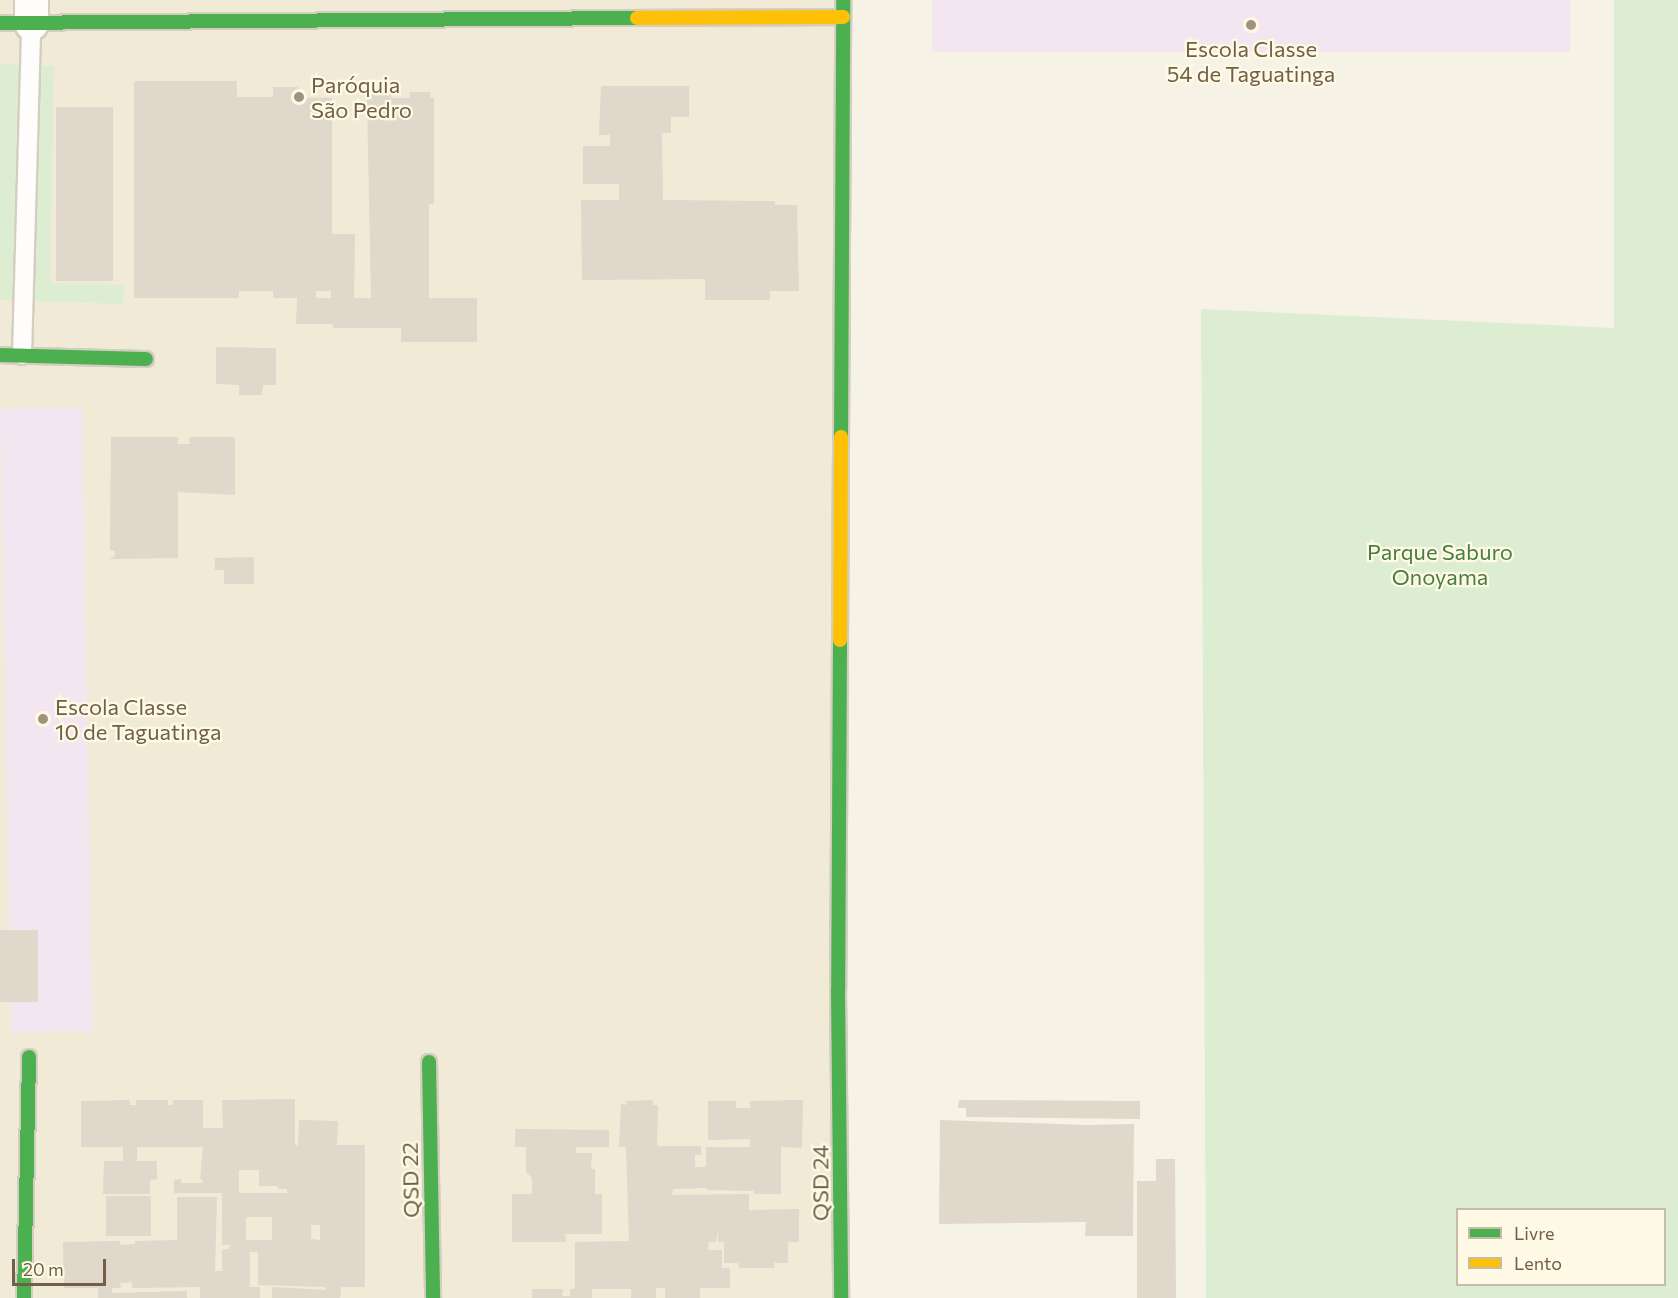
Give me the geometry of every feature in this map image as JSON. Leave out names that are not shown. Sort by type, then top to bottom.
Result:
[{"type":"street","name":"QSD 24","points":[[841,1298],[838,991],[843,0]]},
{"type":"street","points":[[21,15],[441,9],[843,17]]},
{"type":"street","points":[[0,355],[146,359]]},
{"type":"street","points":[[24,1298],[29,1057]]},
{"type":"street","name":"QSD 22","points":[[429,1062],[433,1298]]},
{"type":"lane","points":[[21,15],[22,355]]},
{"type":"shaded area","points":[[0,0],[839,0],[839,1298],[0,1298]]},
{"type":"shaded area","name":"Escola Classe 54 de Taguatinga","points":[[932,0],[1570,0],[1570,52],[932,52]]},
{"type":"shaded area","name":"Escola Classe 10 de Taguatinga","points":[[82,407],[93,1031],[11,1032],[0,408]]},
{"type":"green space","name":"Parque Saburo Onoyama","points":[[1614,0],[1678,0],[1678,1298],[1206,1298],[1201,309],[1614,328]]},
{"type":"green space","points":[[0,64],[54,66],[50,283],[124,285],[123,304],[0,300]]},
{"type":"building","points":[[134,81],[237,81],[237,97],[273,97],[273,87],[298,87],[298,98],[332,98],[332,234],[355,234],[354,298],[371,298],[367,99],[372,99],[372,92],[391,92],[391,98],[410,98],[410,92],[430,92],[430,98],[434,98],[434,204],[429,204],[429,298],[477,298],[477,342],[401,342],[401,328],[333,328],[333,324],[296,324],[297,298],[273,298],[273,291],[239,291],[239,298],[134,298]],"holes":[[[316,291],[331,291],[331,298],[316,298]]]},
{"type":"building","points":[[601,86],[689,86],[689,117],[671,117],[671,133],[662,133],[663,200],[775,201],[775,205],[797,205],[799,291],[770,291],[770,300],[705,300],[705,279],[582,280],[581,200],[619,200],[619,184],[583,184],[583,146],[610,146],[610,135],[599,135]]},
{"type":"building","points":[[56,107],[113,107],[113,281],[56,281]]},
{"type":"building","points":[[216,347],[276,348],[276,385],[263,385],[262,395],[239,395],[239,385],[216,384]]},
{"type":"building","points":[[111,437],[178,437],[178,444],[190,444],[189,437],[235,437],[235,495],[178,492],[178,558],[109,559],[115,556],[115,551],[110,550]]},
{"type":"building","points":[[254,557],[254,584],[224,584],[224,570],[215,570],[215,558]]},
{"type":"building","points":[[0,930],[38,930],[38,1002],[0,1002]]},
{"type":"building","points":[[295,1099],[295,1145],[298,1146],[299,1120],[338,1121],[337,1145],[365,1145],[365,1287],[341,1287],[340,1298],[272,1298],[272,1287],[326,1290],[325,1287],[258,1285],[258,1252],[250,1252],[250,1287],[260,1287],[260,1298],[200,1298],[200,1287],[132,1288],[132,1282],[120,1283],[121,1288],[112,1288],[112,1293],[187,1291],[187,1298],[98,1298],[98,1288],[64,1288],[63,1242],[120,1241],[120,1245],[135,1244],[135,1241],[177,1240],[177,1197],[217,1197],[215,1271],[222,1271],[222,1249],[229,1249],[230,1245],[222,1245],[222,1193],[174,1193],[174,1180],[181,1179],[181,1183],[203,1183],[200,1179],[203,1147],[137,1147],[137,1161],[157,1161],[157,1179],[150,1180],[150,1194],[103,1194],[104,1161],[123,1161],[123,1147],[81,1147],[81,1101],[130,1100],[130,1105],[136,1105],[136,1100],[168,1100],[168,1105],[173,1105],[173,1100],[203,1100],[203,1128],[223,1128],[222,1100]],"holes":[[[239,1170],[259,1170],[259,1186],[278,1186],[278,1189],[287,1189],[287,1193],[239,1193]],[[246,1217],[272,1217],[272,1240],[246,1240]],[[311,1225],[320,1225],[320,1240],[311,1239]]]},
{"type":"building","points":[[653,1100],[653,1105],[658,1105],[657,1146],[701,1146],[701,1155],[695,1155],[695,1167],[706,1167],[706,1147],[750,1147],[750,1139],[708,1140],[708,1101],[736,1101],[736,1108],[750,1108],[750,1101],[803,1100],[802,1148],[781,1147],[781,1194],[754,1194],[754,1191],[707,1190],[707,1188],[673,1189],[672,1195],[749,1194],[749,1210],[799,1209],[799,1242],[788,1242],[788,1263],[774,1263],[774,1268],[739,1268],[738,1263],[724,1263],[724,1242],[718,1242],[718,1230],[716,1242],[709,1242],[708,1250],[722,1250],[722,1268],[730,1268],[730,1288],[700,1288],[700,1298],[665,1298],[665,1288],[656,1288],[656,1298],[631,1298],[631,1289],[592,1289],[592,1298],[532,1298],[532,1289],[563,1289],[562,1296],[570,1296],[570,1289],[575,1289],[575,1242],[629,1241],[626,1147],[619,1147],[621,1104],[626,1105],[626,1101]]},
{"type":"building","points":[[959,1100],[1140,1101],[1140,1119],[966,1117],[966,1108],[958,1108]]},
{"type":"building","points":[[940,1120],[1087,1125],[1134,1124],[1133,1236],[1085,1236],[1086,1222],[939,1224]]},
{"type":"building","points":[[515,1129],[609,1130],[609,1147],[576,1147],[576,1153],[592,1153],[591,1169],[595,1169],[595,1194],[602,1194],[602,1234],[565,1234],[566,1242],[512,1242],[512,1194],[532,1194],[532,1178],[526,1172],[526,1147],[515,1147]]},
{"type":"building","points":[[1156,1159],[1175,1159],[1176,1298],[1137,1298],[1137,1181],[1156,1181]]},
{"type":"building","points":[[106,1196],[151,1196],[151,1236],[106,1236]]},
{"type":"traffic: fast","points":[[841,437],[843,0]]},
{"type":"traffic: fast","points":[[0,23],[637,18]]},
{"type":"traffic: fast","points":[[0,355],[146,359]]},
{"type":"traffic: fast","points":[[840,640],[838,991],[841,1298]]},
{"type":"traffic: fast","points":[[24,1298],[29,1057]]},
{"type":"traffic: fast","points":[[429,1062],[433,1298]]},
{"type":"traffic: slow","points":[[637,18],[843,17]]},
{"type":"traffic: slow","points":[[840,640],[841,437]]},
{"type":"place","name":"Escola Classe 54 de Taguatinga","points":[[1251,25]]},
{"type":"place","name":"Paróquia São Pedro","points":[[299,97]]},
{"type":"place","name":"Escola Classe 10 de Taguatinga","points":[[43,719]]}]
